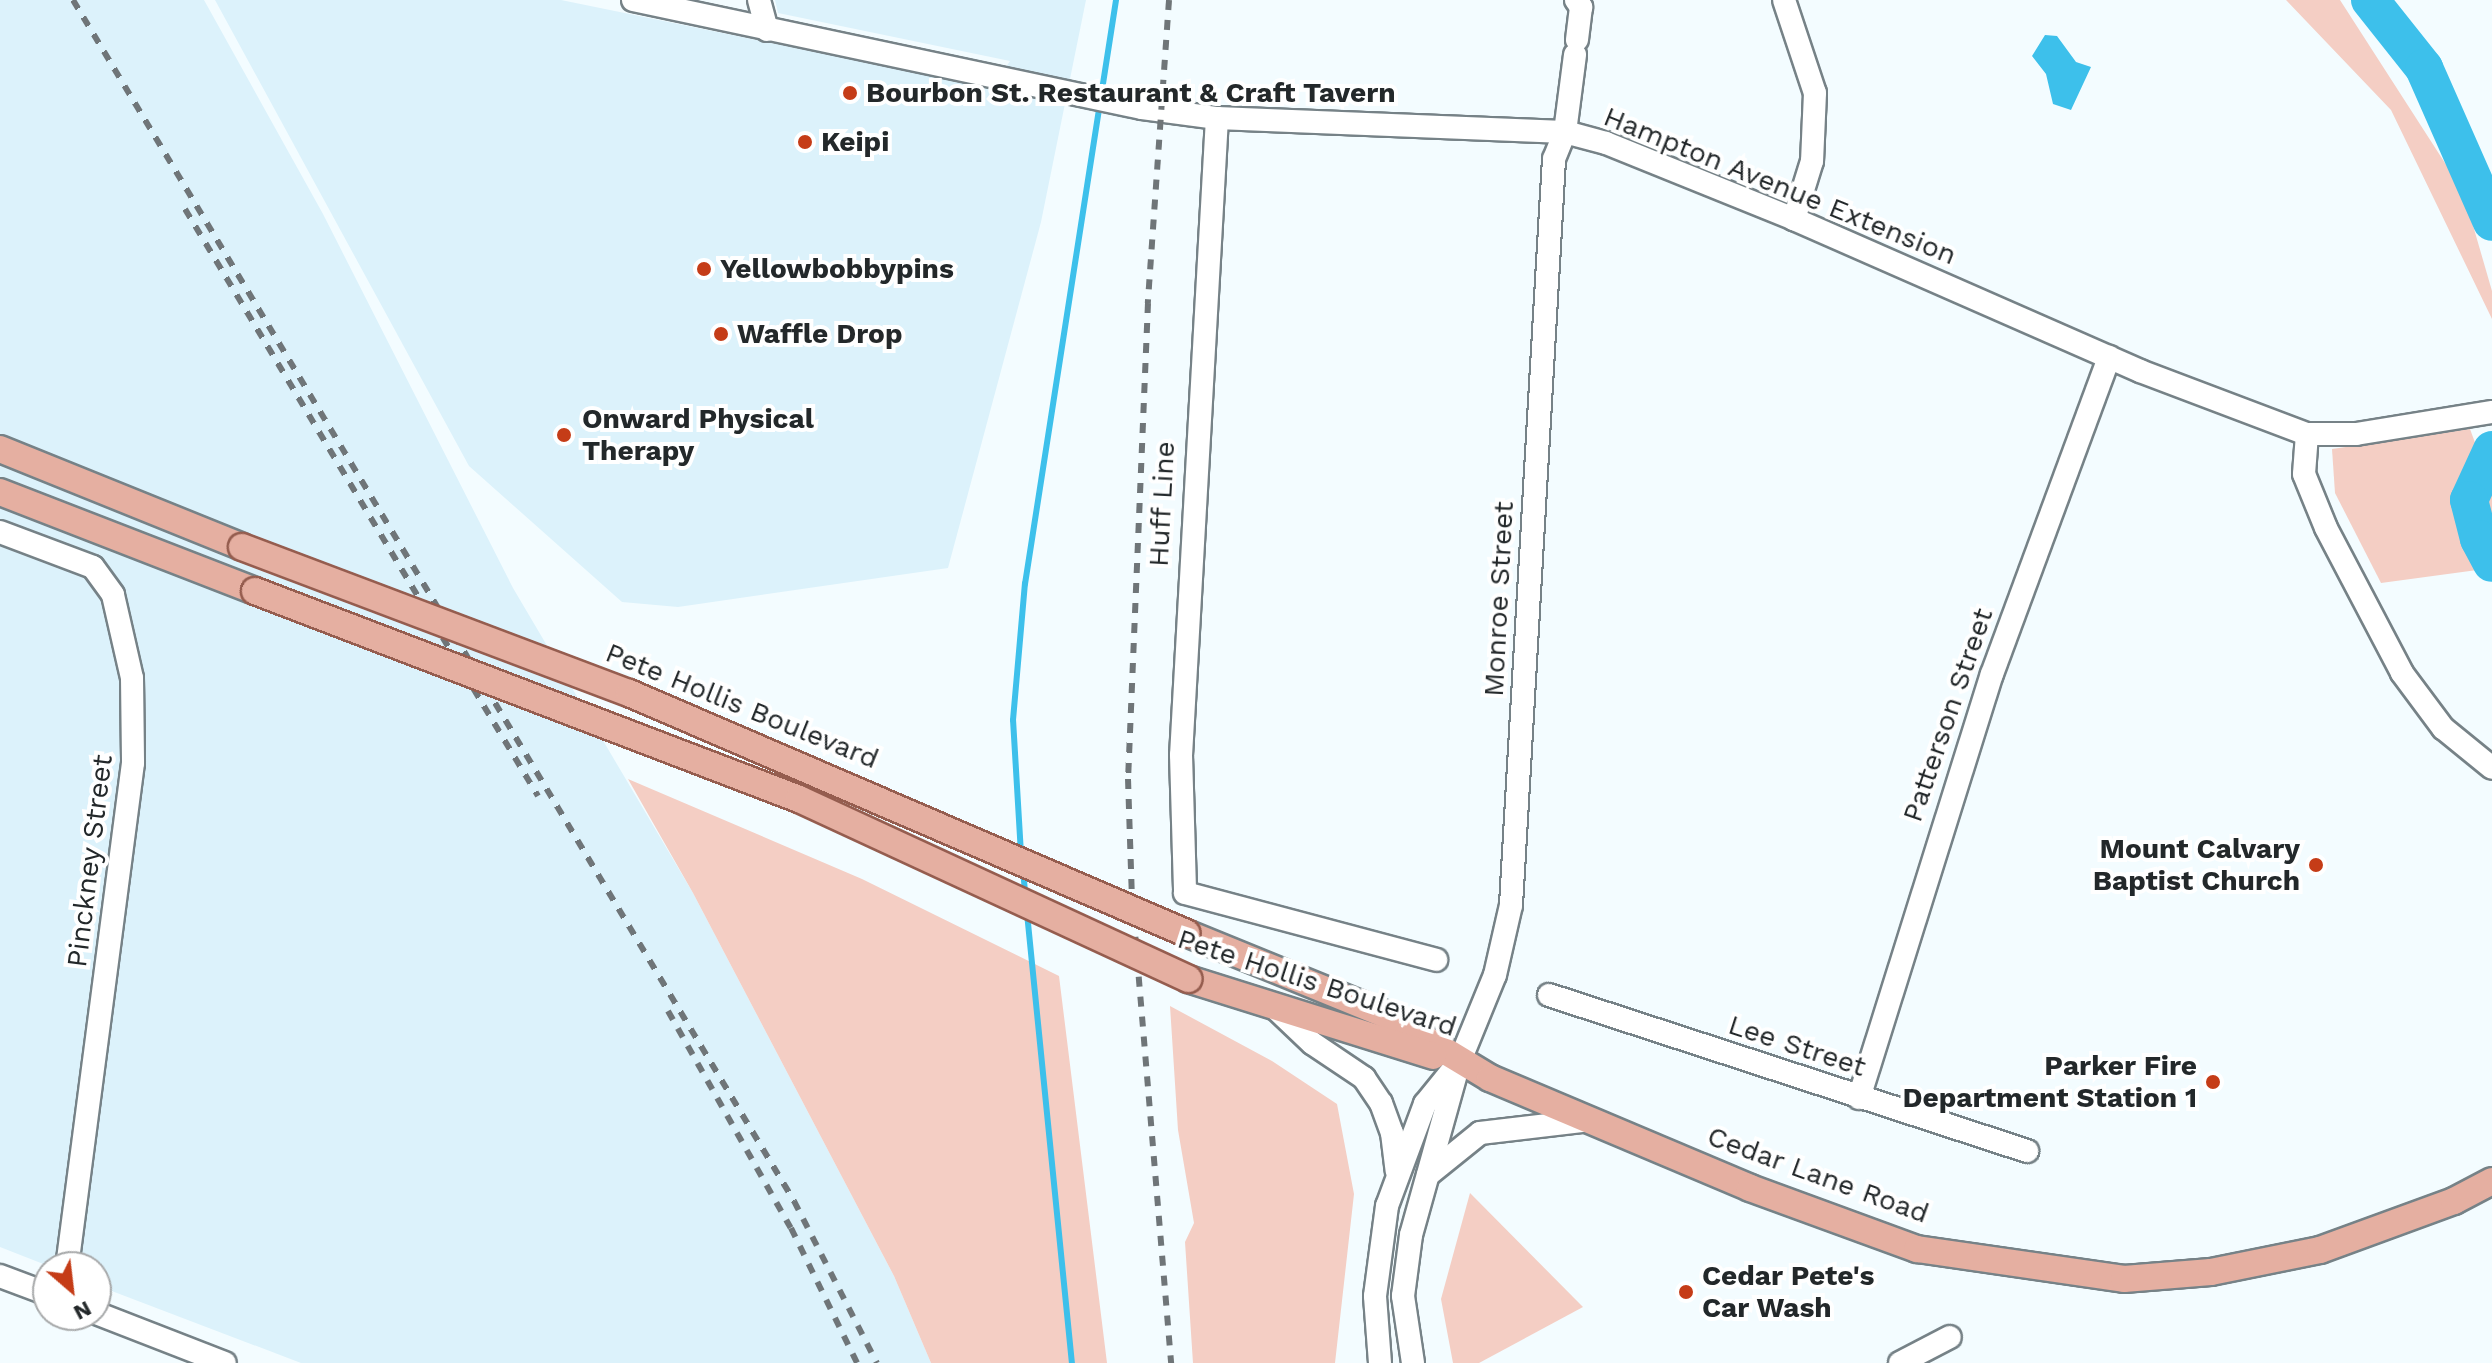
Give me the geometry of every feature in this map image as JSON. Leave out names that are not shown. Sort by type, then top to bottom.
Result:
[{"type":"main road","name":"Pete Hollis Boulevard","points":[[0,449],[242,547],[629,693],[1186,933],[1384,1014],[1459,1063]]},
{"type":"main road","name":"Pete Hollis Boulevard","points":[[0,492],[799,799],[1188,979],[1459,1063]]},
{"type":"main road","name":"Cedar Lane Road","points":[[1459,1063],[1750,1188],[1917,1249],[2124,1279],[2211,1272],[2320,1250],[2454,1201],[2492,1181]]},
{"type":"street","name":"Hampton Avenue Extension","points":[[633,0],[1105,100],[1217,118],[1565,132],[1606,143],[1794,219],[2109,357],[2307,434],[2356,434],[2492,412]]},
{"type":"street","points":[[759,0],[767,30]]},
{"type":"street","name":"Monroe Street","points":[[1459,1063],[1495,975],[1511,905],[1554,159],[1565,132],[1581,7],[1576,0]]},
{"type":"street","points":[[1784,0],[1815,93],[1812,161],[1794,219]]},
{"type":"street","name":"Huff Line","points":[[1217,118],[1184,696],[1185,893],[1436,960]]},
{"type":"street","name":"Patterson Street","points":[[1859,1098],[1992,674],[2109,357]]},
{"type":"street","points":[[2307,434],[2304,474],[2402,673],[2443,728],[2492,768]]},
{"type":"street","name":"Pinckney Street","points":[[0,532],[93,567],[113,595],[132,678],[133,763],[69,1251]]},
{"type":"street","name":"Lee Street","points":[[1549,995],[2027,1151]]},
{"type":"street","points":[[1272,1005],[1312,1043],[1364,1078],[1381,1103],[1392,1133],[1398,1175]]},
{"type":"street","points":[[1380,1363],[1375,1296],[1387,1206],[1425,1104],[1459,1063]]},
{"type":"street","points":[[1413,1363],[1403,1296],[1411,1235],[1459,1063]]},
{"type":"street","points":[[1427,1176],[1480,1133],[1590,1120]]},
{"type":"street","points":[[0,1276],[32,1288]]},
{"type":"street","points":[[112,1319],[225,1363]]},
{"type":"street","points":[[1900,1363],[1950,1337]]},
{"type":"shaded area","points":[[0,0],[204,0],[323,214],[513,588],[693,893],[894,1276],[931,1363],[301,1363],[112,1291],[112,1251],[32,1251],[32,1260],[0,1247]]},
{"type":"shaded area","points":[[215,0],[561,0],[992,88],[1010,61],[778,13],[775,0],[1086,0],[1041,222],[948,568],[678,607],[622,602],[469,466]]},
{"type":"shaded area","points":[[2286,0],[2340,0],[2463,191],[2492,291],[2492,319],[2391,110]]},
{"type":"shaded area","points":[[2470,429],[2492,489],[2492,568],[2381,583],[2335,493],[2332,449]]},
{"type":"shaded area","points":[[628,779],[862,879],[1059,976],[1107,1363],[931,1363],[894,1276],[693,893]]},
{"type":"shaded area","points":[[1170,1006],[1272,1061],[1337,1104],[1354,1194],[1335,1363],[1193,1363],[1185,1242],[1194,1223],[1178,1130]]},
{"type":"shaded area","points":[[1470,1193],[1583,1307],[1479,1363],[1453,1363],[1441,1299]]},
{"type":"water","points":[[2045,35],[2057,36],[2076,62],[2091,67],[2071,110],[2053,104],[2046,74],[2032,56]]},
{"type":"waterway","points":[[1021,854],[1013,720],[1025,584],[1116,0]]},
{"type":"waterway","points":[[2370,0],[2424,68],[2492,222]]},
{"type":"waterway","points":[[2492,450],[2469,500],[2479,539],[2492,563]]},
{"type":"waterway","points":[[1023,869],[1025,894]]},
{"type":"waterway","points":[[1027,913],[1072,1363]]},
{"type":"railway","points":[[73,0],[794,1201],[877,1363]]},
{"type":"railway","points":[[1169,0],[1148,303],[1128,779],[1132,897],[1171,1363]]},
{"type":"railway","points":[[185,209],[538,796]]},
{"type":"railway","points":[[668,1011],[791,1228],[857,1363]]},
{"type":"place","name":"Bourbon St. Restaurant & Craft Tavern","points":[[850,93]]},
{"type":"place","name":"Keipi","points":[[805,142]]},
{"type":"place","name":"Yellowbobbypins","points":[[704,269]]},
{"type":"place","name":"Waffle Drop","points":[[721,334]]},
{"type":"place","name":"Onward Physical Therapy","points":[[564,435]]},
{"type":"place","name":"Mount Calvary Baptist Church","points":[[2316,865]]},
{"type":"place","name":"Parker Fire Department Station 1","points":[[2213,1082]]},
{"type":"place","name":"Cedar Pete's Car Wash","points":[[1686,1292]]}]
